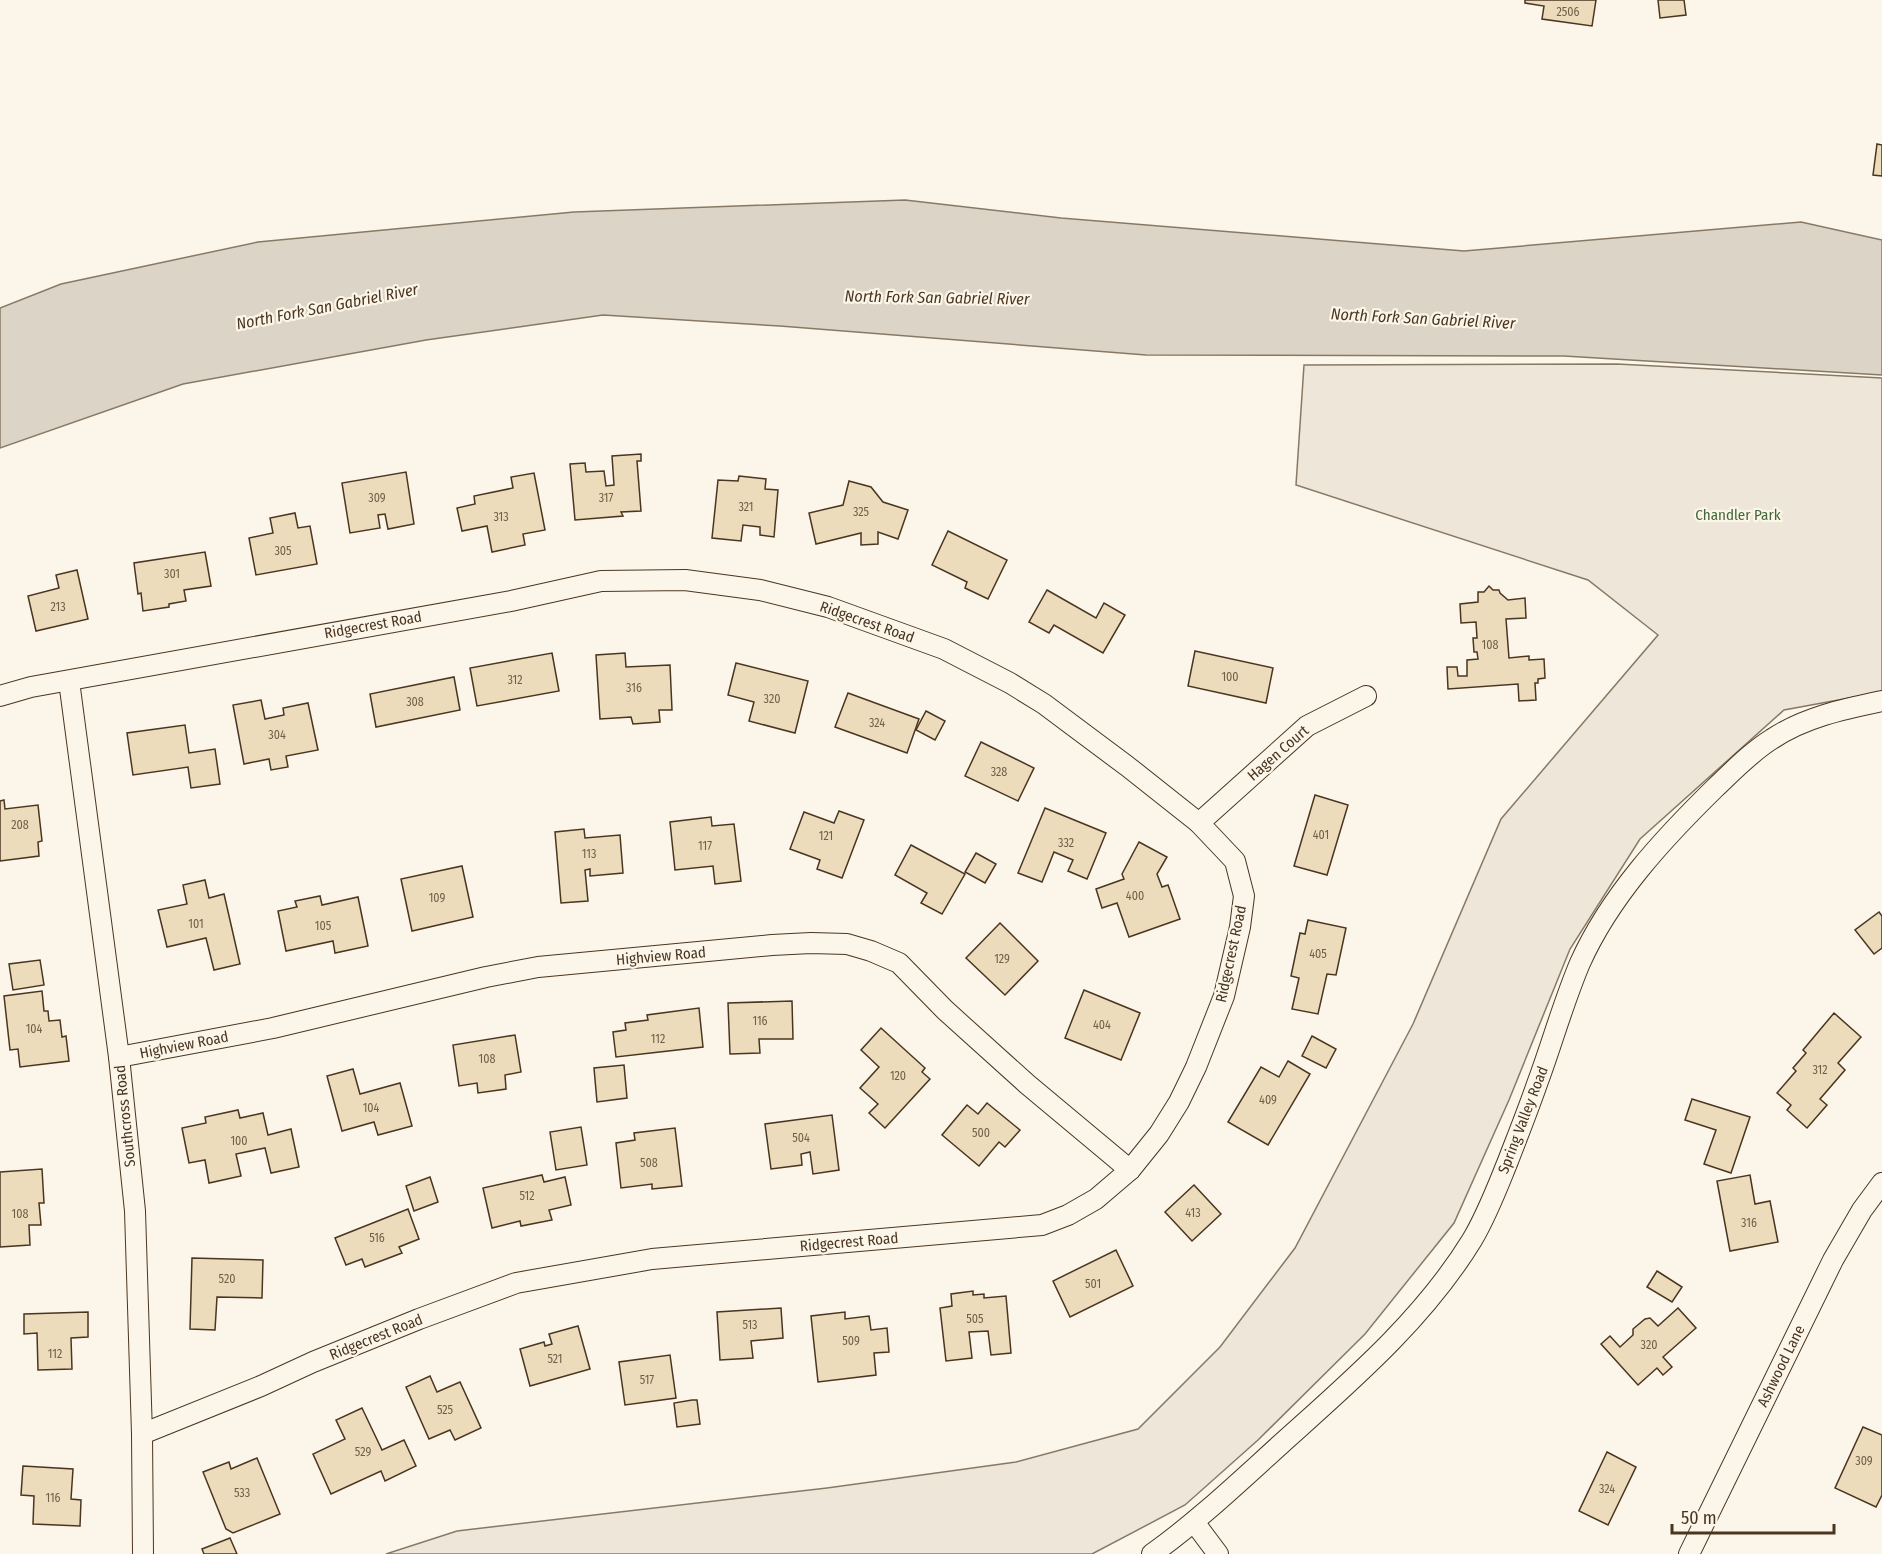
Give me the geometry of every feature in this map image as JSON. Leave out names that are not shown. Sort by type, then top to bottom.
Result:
[{"type":"street","name":"Ridgecrest Road","points":[[0,696],[31,687],[511,601],[601,581],[684,580],[760,590],[828,607],[944,649],[1044,704],[1199,823],[1235,861],[1244,896],[1240,927],[1224,996],[1196,1067],[1169,1118],[1130,1170],[1096,1198],[1068,1215],[1042,1225],[652,1259],[516,1283],[387,1332],[142,1434]]},
{"type":"street","name":"Southcross Road","points":[[69,681],[118,1057],[135,1211],[143,1554]]},
{"type":"street","name":"Hagen Court","points":[[1199,823],[1307,726],[1366,696]]},
{"type":"street","name":"Spring Valley Road","points":[[1152,1554],[1194,1522],[1327,1402],[1412,1319],[1454,1269],[1491,1204],[1581,962],[1616,900],[1638,872],[1686,816],[1738,766],[1771,739],[1802,723],[1834,712],[1882,701]]},
{"type":"street","name":"Highview Road","points":[[118,1057],[273,1029],[486,977],[538,967],[782,945],[847,944],[900,963],[945,1010],[1027,1084],[1130,1170]]},
{"type":"street","name":"Ashwood Lane","points":[[1689,1554],[1833,1260],[1862,1210],[1882,1183]]},
{"type":"street","points":[[1194,1522],[1218,1554]]},
{"type":"green space","name":"Chandler Park","points":[[1617,364],[1882,378],[1882,692],[1784,710],[1640,839],[1570,949],[1509,1100],[1454,1223],[1365,1334],[1258,1440],[1185,1505],[1092,1554],[386,1554],[457,1531],[827,1488],[1016,1462],[1138,1429],[1220,1347],[1295,1248],[1413,1024],[1501,819],[1658,635],[1588,580],[1296,485],[1304,365]]},
{"type":"water","name":"North Fork San Gabriel River","points":[[905,200],[1061,218],[1464,251],[1801,222],[1882,240],[1882,375],[1564,356],[1146,355],[780,326],[603,315],[426,340],[183,384],[0,448],[0,308],[61,284],[258,242],[574,212]]},
{"type":"building","points":[[1525,0],[1596,0],[1592,26],[1542,19],[1544,6],[1525,3]]},
{"type":"building","points":[[1658,0],[1684,0],[1686,15],[1660,18]]},
{"type":"building","points":[[1877,144],[1882,145],[1882,176],[1873,175]]},
{"type":"building","points":[[641,454],[641,461],[637,461],[641,511],[621,512],[623,516],[575,520],[570,464],[585,463],[586,472],[604,471],[606,486],[614,485],[612,456]]},
{"type":"building","points":[[406,472],[414,524],[388,529],[385,514],[378,515],[380,528],[350,533],[342,483]]},
{"type":"building","points":[[534,473],[545,530],[523,534],[525,545],[492,552],[487,526],[462,531],[457,508],[475,504],[474,496],[513,488],[511,477]]},
{"type":"building","points":[[739,476],[766,479],[765,489],[778,490],[774,537],[760,535],[760,527],[743,525],[741,541],[712,538],[718,480],[738,481]]},
{"type":"building","points":[[849,481],[871,487],[883,502],[908,510],[898,539],[878,532],[878,544],[861,545],[861,533],[816,544],[809,513],[843,505]]},
{"type":"building","points":[[295,513],[298,528],[310,526],[317,564],[256,575],[249,538],[273,533],[270,518]]},
{"type":"building","points":[[948,531],[1007,560],[988,599],[965,588],[967,582],[932,565]]},
{"type":"building","points":[[205,552],[211,586],[184,590],[186,601],[169,604],[169,607],[143,611],[134,563]]},
{"type":"building","points":[[77,570],[88,619],[36,631],[28,596],[59,588],[56,575]]},
{"type":"building","points":[[1489,586],[1493,590],[1499,590],[1508,600],[1525,598],[1526,618],[1506,619],[1509,658],[1529,656],[1529,660],[1544,659],[1545,678],[1538,679],[1538,683],[1535,683],[1536,700],[1519,701],[1518,684],[1448,689],[1447,667],[1457,667],[1458,676],[1467,676],[1467,660],[1478,659],[1477,652],[1474,652],[1473,638],[1477,638],[1476,622],[1461,623],[1460,604],[1478,602],[1478,592],[1484,592]]},
{"type":"building","points":[[1047,590],[1096,618],[1104,603],[1125,615],[1103,653],[1054,625],[1049,633],[1029,622]]},
{"type":"building","points":[[1195,651],[1273,668],[1266,703],[1188,686]]},
{"type":"building","points":[[552,653],[559,691],[477,706],[470,668]]},
{"type":"building","points":[[625,653],[626,667],[670,665],[672,710],[659,710],[660,722],[633,724],[631,717],[600,719],[596,655]]},
{"type":"building","points":[[736,663],[808,681],[795,733],[749,721],[754,702],[728,695]]},
{"type":"building","points":[[454,677],[460,710],[376,727],[370,694]]},
{"type":"building","points":[[848,693],[919,719],[907,753],[835,727]]},
{"type":"building","points":[[261,700],[265,719],[284,715],[283,708],[308,703],[318,750],[286,756],[288,767],[271,770],[269,759],[244,764],[233,705]]},
{"type":"building","points":[[926,711],[945,721],[935,740],[916,730]]},
{"type":"building","points":[[185,725],[189,753],[215,749],[220,784],[191,788],[188,767],[133,775],[127,733]]},
{"type":"building","points":[[981,742],[1034,768],[1018,801],[965,776]]},
{"type":"building","points":[[1315,795],[1348,805],[1327,875],[1294,866]]},
{"type":"building","points":[[4,800],[5,809],[38,805],[42,841],[38,842],[39,856],[0,861],[0,801]]},
{"type":"building","points":[[1045,808],[1106,833],[1087,879],[1068,871],[1073,860],[1054,852],[1042,882],[1018,873]]},
{"type":"building","points":[[839,811],[864,820],[842,878],[817,869],[820,860],[790,849],[804,812],[834,823]]},
{"type":"building","points":[[711,817],[712,826],[734,824],[741,881],[715,884],[713,866],[675,870],[670,822]]},
{"type":"building","points":[[584,829],[585,838],[620,835],[623,873],[590,876],[590,869],[585,870],[588,901],[561,903],[555,832]]},
{"type":"building","points":[[1139,842],[1167,857],[1157,874],[1162,887],[1168,885],[1180,919],[1129,937],[1117,903],[1102,908],[1096,889],[1124,879],[1122,874]]},
{"type":"building","points":[[911,845],[965,874],[942,914],[921,903],[927,893],[895,875]]},
{"type":"building","points":[[976,853],[996,864],[985,883],[965,872]]},
{"type":"building","points":[[462,866],[473,917],[412,931],[401,879]]},
{"type":"building","points":[[205,880],[209,898],[224,894],[240,964],[214,970],[206,938],[167,947],[158,910],[187,904],[183,885]]},
{"type":"building","points":[[320,896],[322,905],[358,897],[368,946],[335,953],[333,941],[286,951],[278,911],[297,907],[295,901]]},
{"type":"building","points":[[1879,912],[1882,916],[1882,948],[1874,954],[1855,930]]},
{"type":"building","points":[[1308,920],[1346,928],[1336,975],[1327,974],[1318,1014],[1292,1009],[1299,978],[1291,976],[1300,933],[1305,934]]},
{"type":"building","points":[[1000,923],[1038,961],[1005,995],[966,958]]},
{"type":"building","points":[[40,960],[44,985],[13,990],[9,964]]},
{"type":"building","points":[[1084,990],[1140,1013],[1121,1060],[1065,1038]]},
{"type":"building","points":[[42,991],[44,1011],[48,1011],[49,1021],[60,1020],[62,1037],[66,1036],[69,1061],[20,1067],[18,1049],[10,1050],[4,996]]},
{"type":"building","points":[[792,1001],[793,1039],[759,1039],[760,1053],[730,1054],[728,1003]]},
{"type":"building","points":[[699,1008],[703,1047],[616,1057],[613,1032],[626,1030],[625,1023],[648,1020],[647,1015]]},
{"type":"building","points":[[1834,1013],[1861,1037],[1838,1063],[1845,1070],[1820,1099],[1827,1105],[1807,1128],[1787,1110],[1791,1105],[1777,1093],[1796,1071],[1793,1068],[1806,1053],[1803,1050]]},
{"type":"building","points":[[881,1028],[925,1068],[922,1072],[930,1079],[885,1128],[869,1113],[878,1104],[860,1088],[879,1067],[861,1050]]},
{"type":"building","points":[[515,1035],[521,1072],[505,1075],[506,1089],[478,1093],[477,1083],[459,1086],[453,1045]]},
{"type":"building","points":[[1312,1036],[1336,1049],[1326,1068],[1302,1056]]},
{"type":"building","points":[[1288,1061],[1310,1074],[1268,1145],[1228,1122],[1261,1067],[1279,1077]]},
{"type":"building","points":[[624,1065],[627,1098],[597,1102],[594,1068]]},
{"type":"building","points":[[353,1069],[360,1094],[400,1083],[412,1126],[378,1135],[374,1122],[342,1131],[327,1076]]},
{"type":"building","points":[[1692,1099],[1750,1117],[1731,1173],[1704,1164],[1716,1130],[1685,1120]]},
{"type":"building","points":[[987,1103],[1020,1130],[1005,1147],[999,1142],[979,1166],[942,1135],[967,1105],[978,1114]]},
{"type":"building","points":[[238,1110],[240,1118],[263,1113],[268,1135],[291,1129],[299,1167],[271,1173],[265,1148],[236,1154],[241,1176],[209,1183],[205,1160],[189,1163],[182,1128],[206,1123],[205,1117]]},
{"type":"building","points":[[832,1115],[839,1170],[813,1174],[810,1152],[801,1154],[802,1165],[771,1169],[765,1124]]},
{"type":"building","points":[[581,1127],[587,1165],[556,1170],[550,1132]]},
{"type":"building","points":[[675,1128],[682,1186],[652,1189],[652,1184],[621,1188],[616,1143],[635,1140],[634,1133]]},
{"type":"building","points":[[42,1169],[44,1203],[39,1203],[41,1225],[29,1225],[30,1245],[0,1247],[0,1172]]},
{"type":"building","points":[[542,1175],[544,1182],[565,1177],[571,1205],[549,1210],[552,1220],[521,1226],[520,1221],[492,1228],[483,1188]]},
{"type":"building","points":[[1750,1175],[1755,1204],[1770,1201],[1778,1242],[1730,1251],[1717,1181]]},
{"type":"building","points":[[430,1177],[438,1202],[414,1211],[406,1186]]},
{"type":"building","points":[[1194,1185],[1221,1214],[1192,1241],[1165,1212]]},
{"type":"building","points":[[408,1209],[419,1239],[399,1247],[402,1253],[365,1267],[362,1259],[346,1265],[335,1238]]},
{"type":"building","points":[[1116,1250],[1133,1286],[1070,1317],[1053,1281]]},
{"type":"building","points":[[192,1258],[263,1260],[262,1298],[217,1297],[215,1330],[190,1329]]},
{"type":"building","points":[[1657,1271],[1682,1287],[1672,1302],[1647,1287]]},
{"type":"building","points":[[973,1291],[973,1295],[984,1294],[984,1298],[1006,1296],[1011,1353],[991,1355],[988,1331],[969,1332],[972,1358],[946,1361],[940,1308],[952,1306],[951,1294]]},
{"type":"building","points":[[781,1308],[783,1338],[751,1341],[753,1358],[720,1360],[717,1312]]},
{"type":"building","points":[[1678,1308],[1696,1328],[1663,1357],[1672,1367],[1663,1375],[1657,1368],[1638,1385],[1601,1344],[1610,1336],[1620,1347],[1633,1335],[1633,1329],[1645,1319],[1650,1318],[1658,1326]]},
{"type":"building","points":[[88,1312],[88,1337],[71,1338],[72,1369],[38,1370],[37,1333],[24,1334],[24,1314]]},
{"type":"building","points":[[845,1312],[845,1319],[869,1316],[871,1330],[887,1328],[889,1352],[874,1353],[876,1375],[818,1382],[811,1316]]},
{"type":"building","points":[[578,1326],[590,1369],[530,1386],[520,1349],[544,1342],[545,1346],[552,1344],[549,1334]]},
{"type":"building","points":[[670,1355],[676,1398],[625,1405],[619,1362]]},
{"type":"building","points":[[430,1376],[437,1392],[460,1382],[481,1428],[455,1440],[450,1430],[429,1439],[406,1387]]},
{"type":"building","points":[[697,1400],[700,1424],[677,1427],[674,1403]]},
{"type":"building","points":[[362,1408],[382,1450],[404,1440],[416,1466],[385,1481],[381,1471],[331,1494],[313,1454],[345,1439],[336,1420]]},
{"type":"building","points":[[1863,1427],[1882,1435],[1882,1495],[1876,1507],[1835,1488]]},
{"type":"building","points":[[1607,1452],[1636,1467],[1608,1525],[1579,1511]]},
{"type":"building","points":[[257,1458],[280,1514],[233,1533],[226,1529],[203,1472],[229,1462],[231,1469]]},
{"type":"building","points":[[23,1466],[73,1469],[71,1499],[81,1500],[80,1526],[33,1524],[34,1496],[21,1495]]},
{"type":"building","points":[[230,1538],[237,1554],[204,1554],[202,1549]]}]
